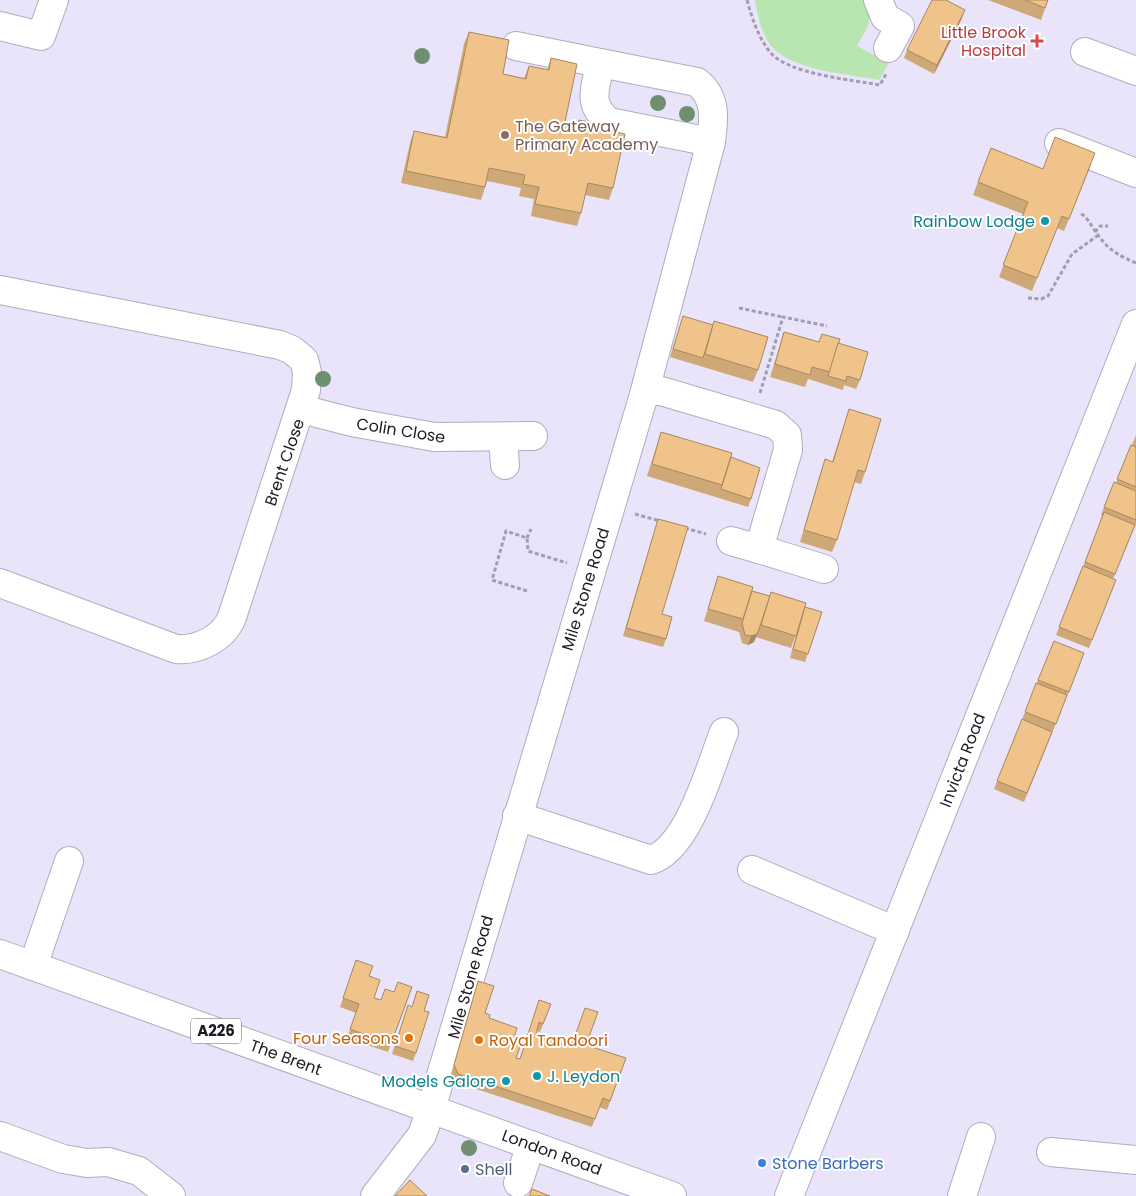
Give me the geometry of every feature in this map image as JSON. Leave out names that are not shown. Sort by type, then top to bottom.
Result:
[{"type":"street","points":[[0,26],[41,36],[54,0]]},
{"type":"street","points":[[878,0],[884,17],[900,26],[888,48]]},
{"type":"street","name":"Mile Stone Road","points":[[375,1196],[422,1134],[431,1109],[642,398],[711,142],[714,114],[712,100],[705,89],[697,82],[516,46]]},
{"type":"street","points":[[1085,52],[1136,71]]},
{"type":"street","points":[[600,63],[594,104],[599,114],[609,122],[711,142]]},
{"type":"street","points":[[1058,142],[1131,174]]},
{"type":"street","name":"Brent Close","points":[[0,290],[285,346],[298,354],[307,369],[301,409],[232,617],[226,629],[214,639],[188,648],[170,647],[0,583]]},
{"type":"street","name":"Invicta Road","points":[[789,1196],[1136,324]]},
{"type":"street","points":[[642,398],[651,391],[661,391],[776,424],[787,435],[788,450],[759,549]]},
{"type":"street","name":"Colin Close","points":[[301,409],[352,422],[434,438],[533,436]]},
{"type":"street","points":[[503,438],[505,465]]},
{"type":"street","points":[[731,541],[824,569]]},
{"type":"street","points":[[517,816],[651,860],[660,857],[676,842],[693,810],[724,732]]},
{"type":"street","points":[[33,966],[68,861]]},
{"type":"street","points":[[752,870],[895,931]]},
{"type":"street","name":"The Brent","points":[[0,954],[431,1109]]},
{"type":"street","name":"London Road","points":[[431,1109],[657,1193]]},
{"type":"street","points":[[0,1136],[63,1159],[87,1163],[108,1162],[139,1171],[171,1196]]},
{"type":"street","points":[[962,1196],[982,1137]]},
{"type":"street","points":[[518,1183],[531,1145]]},
{"type":"street","points":[[1052,1152],[1136,1160]]},
{"type":"path","points":[[747,0],[754,23],[771,54],[785,63],[803,70],[880,85],[892,63],[888,48]]},
{"type":"path","points":[[1081,214],[1085,216],[1096,234],[1112,251],[1136,263]]},
{"type":"path","points":[[1028,298],[1038,300],[1048,296],[1068,259],[1096,234],[1100,226],[1108,226]]},
{"type":"path","points":[[739,308],[827,326]]},
{"type":"path","points":[[752,418],[783,317]]},
{"type":"path","points":[[610,507],[666,522]]},
{"type":"path","points":[[531,528],[527,538],[528,551],[537,557],[575,566]]},
{"type":"path","points":[[684,528],[731,541]]},
{"type":"path","points":[[527,538],[506,531],[492,579],[527,591]]},
{"type":"green space","points":[[755,0],[863,0],[867,6],[870,18],[857,46],[889,63],[879,80],[824,71],[784,57],[767,40],[759,20]]},
{"type":"building","points":[[932,0],[946,0],[965,10],[937,65],[907,50]]},
{"type":"building","points":[[1025,0],[1048,0],[1045,8]]},
{"type":"building","name":"The Gateway Primary Academy","points":[[469,32],[509,40],[503,74],[526,79],[529,66],[549,70],[551,58],[577,64],[565,122],[578,124],[579,120],[593,123],[592,127],[625,134],[613,188],[588,183],[581,213],[535,204],[539,187],[523,184],[525,175],[489,168],[485,187],[406,171],[414,131],[447,138]]},
{"type":"building","name":"Rainbow Lodge","points":[[1055,137],[1095,153],[1069,219],[1062,216],[1037,278],[1003,265],[1028,202],[978,182],[991,148],[1043,169]]},
{"type":"building","points":[[683,316],[713,325],[703,358],[673,349]]},
{"type":"building","points":[[714,321],[768,337],[758,370],[705,354]]},
{"type":"building","points":[[784,332],[819,342],[822,334],[840,339],[830,372],[812,367],[810,375],[775,364]]},
{"type":"building","points":[[838,343],[868,352],[860,380],[847,376],[846,381],[828,376]]},
{"type":"building","points":[[849,409],[881,419],[865,472],[858,470],[837,540],[804,530],[825,459],[833,462]]},
{"type":"building","points":[[661,432],[732,453],[722,485],[652,464]]},
{"type":"building","points":[[1131,445],[1136,447],[1136,487],[1117,479]]},
{"type":"building","points":[[731,457],[760,468],[751,499],[721,489]]},
{"type":"building","points":[[1114,482],[1136,491],[1136,520],[1104,507]]},
{"type":"building","points":[[1104,512],[1135,525],[1115,574],[1085,562]]},
{"type":"building","points":[[658,519],[688,527],[662,614],[672,617],[666,639],[626,628]]},
{"type":"building","points":[[1083,566],[1116,580],[1092,640],[1059,627]]},
{"type":"building","points":[[718,576],[753,587],[743,619],[708,609]]},
{"type":"building","points":[[752,591],[770,596],[757,634],[751,636],[745,635],[742,623]]},
{"type":"building","points":[[771,592],[806,603],[796,636],[761,625]]},
{"type":"building","points":[[805,607],[822,612],[808,654],[793,649]]},
{"type":"building","points":[[1054,641],[1084,653],[1069,692],[1038,680]]},
{"type":"building","points":[[1036,683],[1067,695],[1056,724],[1025,712]]},
{"type":"building","points":[[1022,719],[1052,732],[1027,793],[997,781]]},
{"type":"building","points":[[356,960],[373,966],[369,976],[380,980],[374,998],[381,1000],[385,989],[394,992],[398,982],[412,987],[391,1044],[350,1029],[359,1004],[343,998]]},
{"type":"building","points":[[478,981],[494,986],[485,1013],[490,1015],[489,1018],[517,1028],[513,1041],[521,1044],[516,1058],[520,1059],[539,1000],[551,1004],[543,1024],[539,1022],[536,1035],[571,1047],[585,1008],[598,1012],[586,1045],[626,1058],[610,1101],[603,1098],[595,1119],[458,1074],[454,1065]]},
{"type":"building","name":"Four Seasons","points":[[417,991],[429,995],[424,1011],[429,1012],[416,1053],[395,1046],[408,1005],[412,1007]]},
{"type":"building","points":[[410,1180],[427,1196],[395,1196]]},
{"type":"building","points":[[532,1189],[550,1196],[529,1196]]},
{"type":"place","name":"Little Brook Hospital","points":[[1037,41]]},
{"type":"place","name":"The Gateway Primary Academy","points":[[505,135]]},
{"type":"place","name":"Rainbow Lodge","points":[[1045,221]]},
{"type":"place","name":"Four Seasons","points":[[409,1038]]},
{"type":"place","name":"Royal Tandoori","points":[[479,1040]]},
{"type":"place","name":"J. Leydon","points":[[537,1076]]},
{"type":"place","name":"Models Galore","points":[[506,1081]]},
{"type":"place","name":"Stone Barbers","points":[[762,1163]]},
{"type":"place","name":"Shell","points":[[465,1169]]}]
